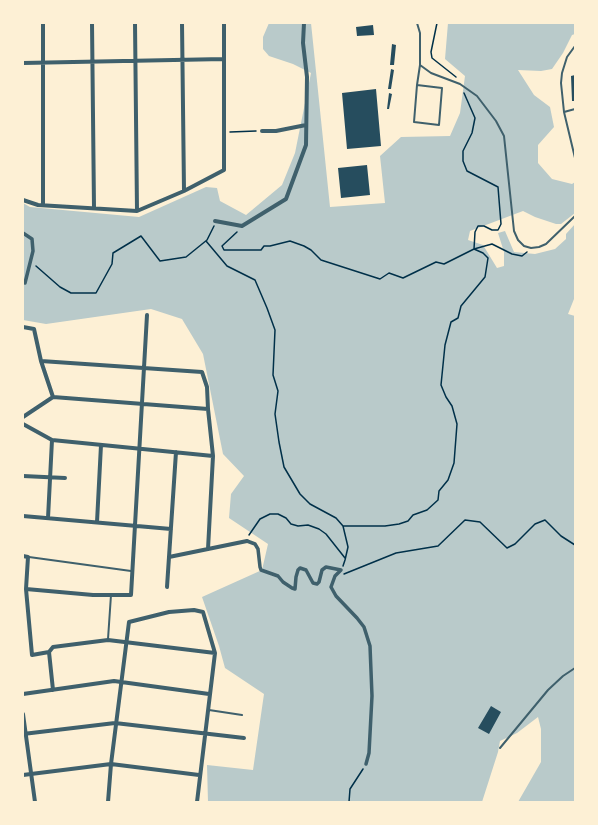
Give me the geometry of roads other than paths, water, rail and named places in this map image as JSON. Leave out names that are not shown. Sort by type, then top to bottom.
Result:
[{"type":"street","points":[[43,23],[43,205]]},
{"type":"street","points":[[92,23],[94,208]]},
{"type":"street","points":[[135,23],[137,211]]},
{"type":"street","points":[[182,23],[184,191]]},
{"type":"street","points":[[23,200],[38,205],[137,211],[184,191],[224,170],[224,23]]},
{"type":"street","points":[[215,221],[242,226],[286,199],[306,145],[307,77],[303,43],[304,23]]},
{"type":"street","points":[[23,63],[224,59]]},
{"type":"street","points":[[262,131],[276,131],[306,125]]},
{"type":"street","points":[[23,232],[32,239],[34,251],[25,283],[23,281]]},
{"type":"street","points":[[26,589],[131,595],[147,315]]},
{"type":"street","points":[[23,326],[34,329],[41,361],[53,397]]},
{"type":"street","points":[[41,361],[202,372],[207,387],[213,456],[208,549]]},
{"type":"street","points":[[23,417],[53,397],[208,409]]},
{"type":"street","points":[[23,424],[52,440],[213,456]]},
{"type":"street","points":[[48,518],[52,440]]},
{"type":"street","points":[[97,522],[102,445]]},
{"type":"street","points":[[167,588],[176,452]]},
{"type":"street","points":[[23,476],[65,478]]},
{"type":"street","points":[[23,516],[171,529]]},
{"type":"street","points":[[169,557],[247,541],[255,544],[258,549],[261,570],[278,576],[283,582],[295,589],[298,570],[300,568],[306,570],[313,583],[317,584],[320,582],[322,570],[326,567],[340,570],[334,576],[331,587],[336,596],[357,618],[364,628],[370,646],[372,696],[369,753],[366,764]]},
{"type":"street","points":[[25,556],[25,583],[32,655],[49,652],[53,648],[108,640],[215,653]]},
{"type":"street","points":[[108,802],[111,764],[129,622],[169,612],[194,610],[203,612],[215,653],[199,775],[197,802]]},
{"type":"street","points":[[49,652],[53,690]]},
{"type":"street","points":[[23,694],[114,681],[210,694]]},
{"type":"street","points":[[23,714],[24,734],[35,802]]},
{"type":"street","points":[[24,734],[116,723],[244,738]]},
{"type":"street","points":[[23,775],[111,764],[199,775]]},
{"type":"lane","points":[[416,23],[420,33],[420,65],[417,85],[414,122],[439,126],[442,88],[417,85]]},
{"type":"lane","points":[[575,46],[567,57],[562,73],[564,112],[575,158]]},
{"type":"lane","points":[[420,65],[431,73],[460,84],[477,96],[496,120],[504,136],[514,231],[518,240],[524,246],[532,248],[546,244],[575,216]]},
{"type":"lane","points":[[564,112],[575,109]]},
{"type":"lane","points":[[25,556],[133,571]]},
{"type":"lane","points":[[108,640],[111,595]]},
{"type":"lane","points":[[500,748],[548,690],[563,676],[575,668]]},
{"type":"lane","points":[[207,710],[242,715]]}]
